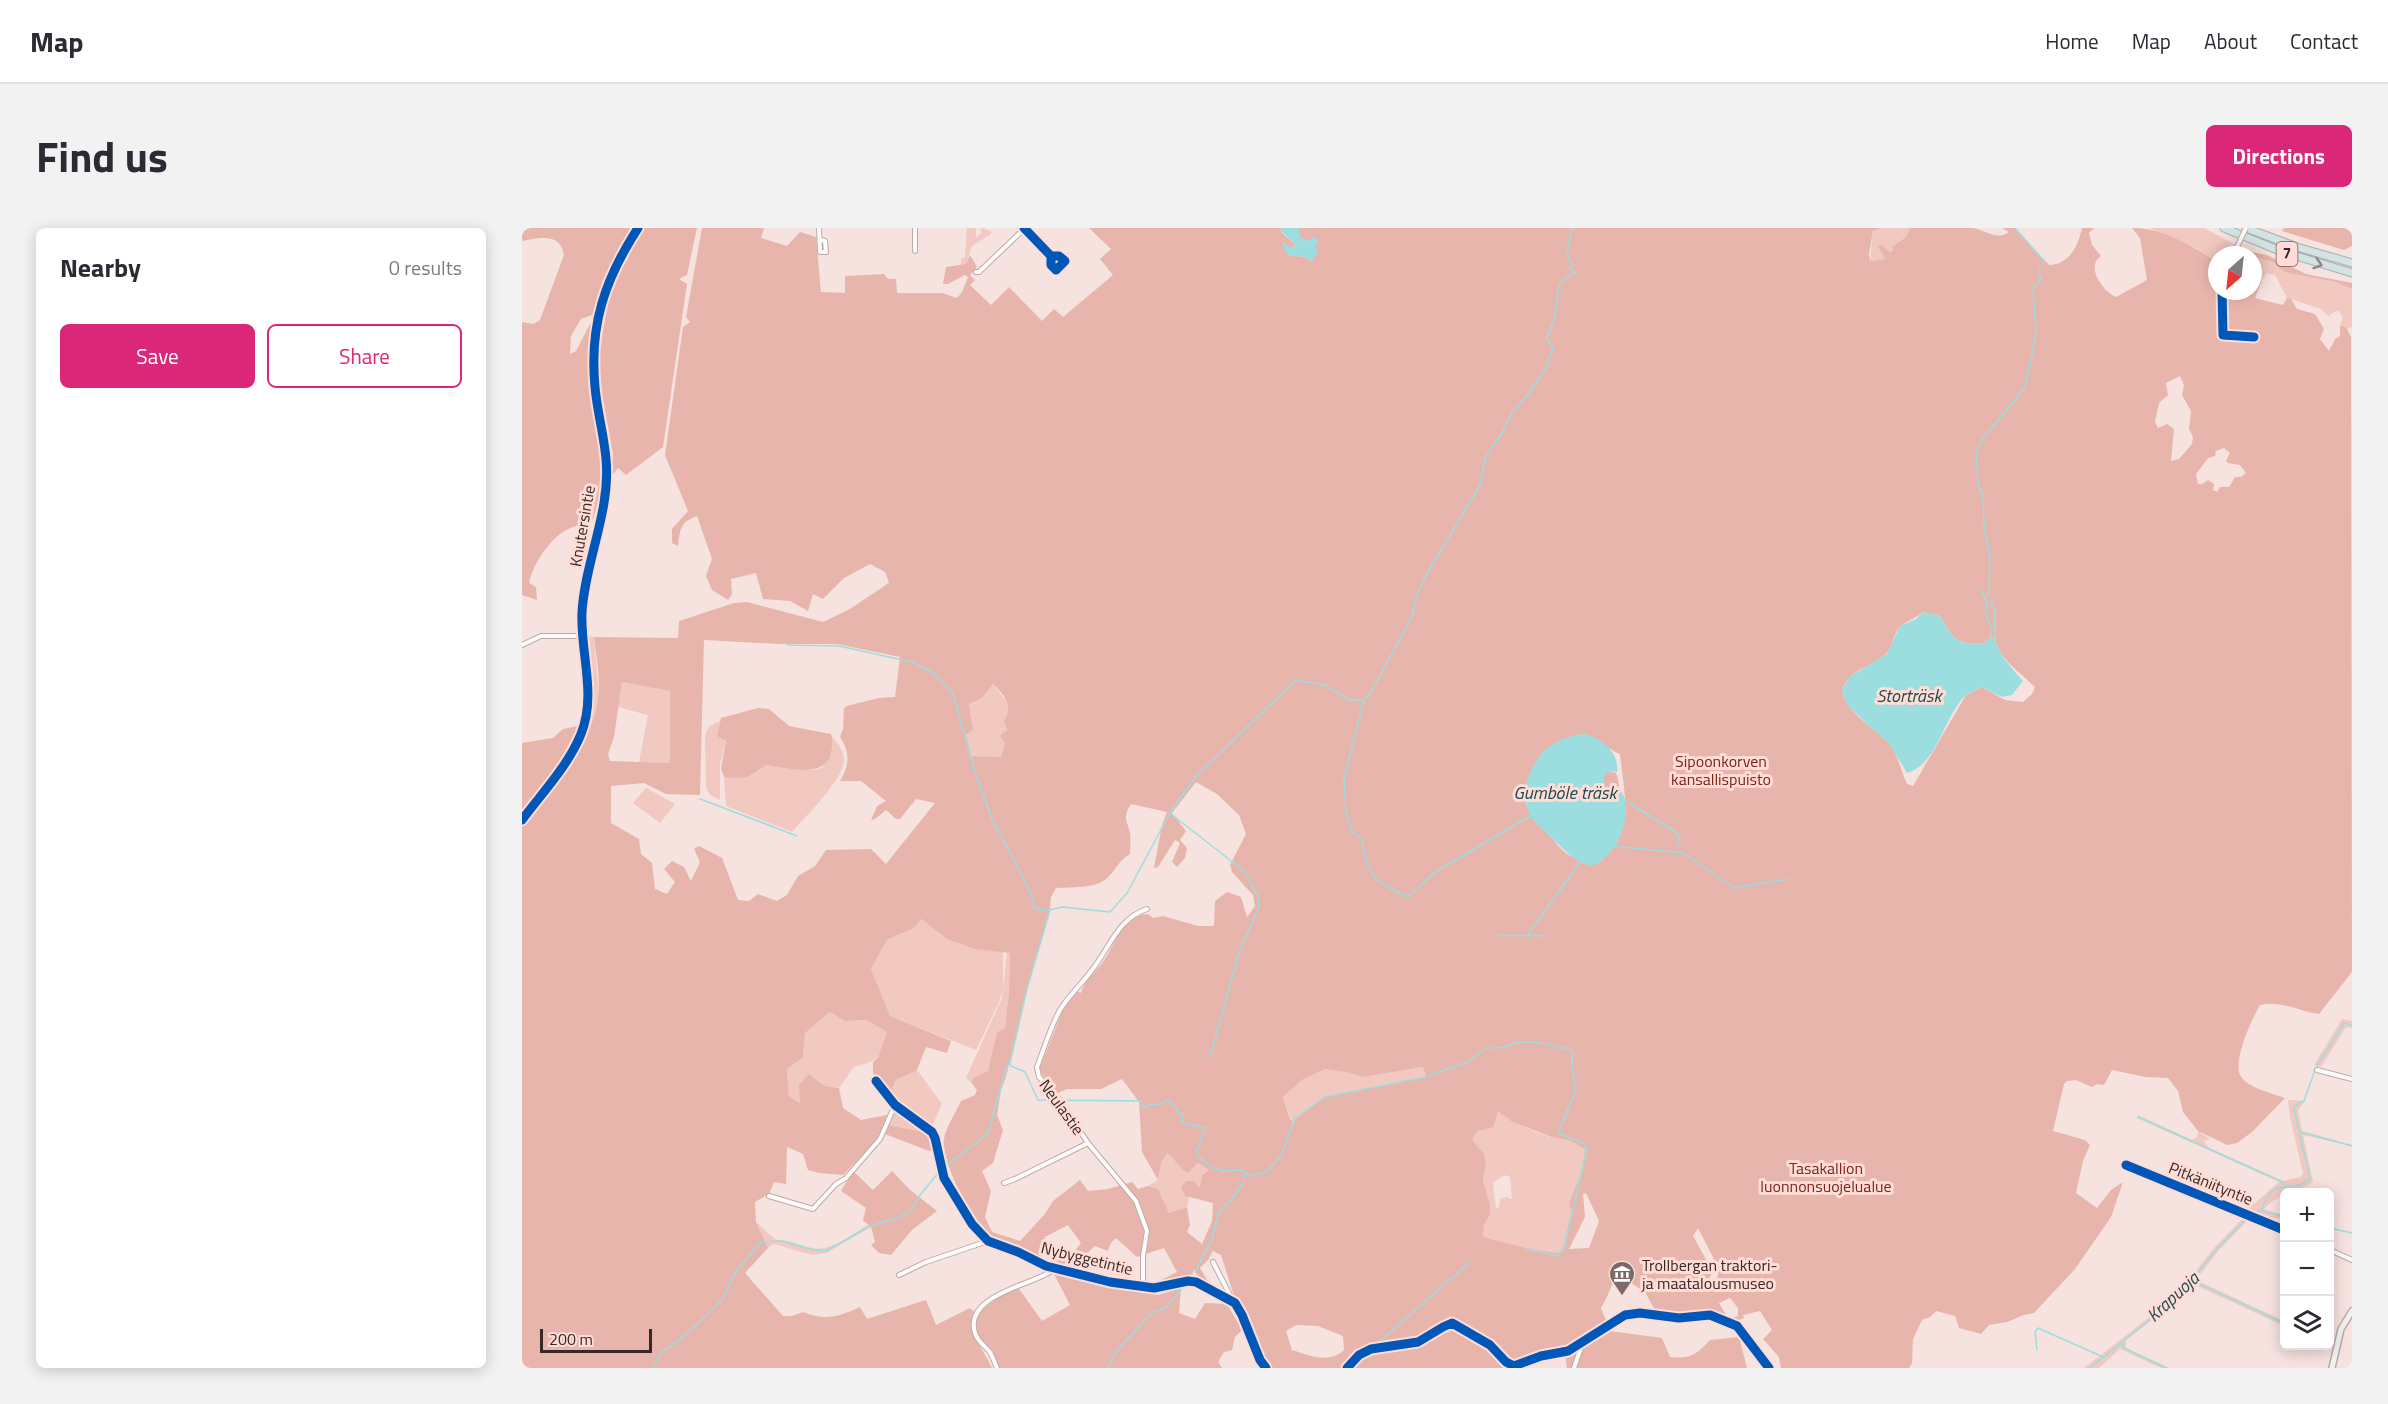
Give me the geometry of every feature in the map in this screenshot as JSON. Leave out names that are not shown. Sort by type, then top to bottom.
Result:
[{"type":"highway","name":"7","points":[[2224,228],[2280,251],[2352,273]]},
{"type":"highway","name":"7","points":[[2246,228],[2297,247],[2352,263]]},
{"type":"street","name":"Knutersintie","points":[[522,820],[569,757],[581,734],[586,718],[589,688],[583,636],[585,592],[604,496],[607,460],[595,387],[594,351],[599,310],[615,264],[638,228]]},
{"type":"street","points":[[819,228],[820,240]]},
{"type":"street","points":[[915,228],[915,251]]},
{"type":"street","points":[[976,272],[979,272],[1024,228],[1051,256]]},
{"type":"street","points":[[2237,246],[2246,228]]},
{"type":"street","points":[[2222,300],[2223,335],[2254,337]]},
{"type":"street","points":[[522,645],[541,636],[583,636]]},
{"type":"street","name":"Neulastie","points":[[1143,1287],[1143,1256],[1147,1231],[1144,1219],[1130,1192],[1088,1143],[1060,1100],[1039,1077],[1037,1067],[1058,1012],[1102,957],[1123,925],[1147,909]]},
{"type":"street","points":[[2317,1070],[2352,1079]]},
{"type":"street","name":"Nybyggetintie","points":[[876,1081],[895,1105],[932,1132],[944,1178],[966,1215],[988,1241],[1055,1269],[1154,1288],[1188,1281],[1218,1293],[1234,1303]]},
{"type":"street","points":[[769,1196],[813,1209],[836,1184],[846,1178],[880,1139],[895,1105]]},
{"type":"street","points":[[1004,1183],[1088,1143]]},
{"type":"street","name":"Pitkäniityntie","points":[[2126,1165],[2280,1228]]},
{"type":"street","points":[[899,1275],[926,1262],[988,1241]]},
{"type":"street","points":[[2334,1252],[2352,1260]]},
{"type":"street","points":[[1213,1262],[1266,1368]]},
{"type":"street","points":[[997,1368],[993,1357],[975,1336],[973,1319],[976,1314],[1004,1292],[1055,1269]]},
{"type":"street","points":[[2332,1368],[2341,1329],[2352,1311]]},
{"type":"street","points":[[1347,1368],[1359,1355],[1371,1349],[1418,1342],[1452,1323],[1490,1345],[1506,1362],[1514,1366],[1542,1356],[1568,1351],[1625,1315],[1640,1314],[1678,1318],[1710,1315],[1737,1326],[1769,1368]]},
{"type":"street","points":[[1574,1368],[1583,1342]]},
{"type":"shaded area","points":[[967,228],[976,228],[976,238],[981,233],[981,228],[991,231],[991,234],[972,246],[966,264],[961,266],[961,259],[965,257]]},
{"type":"shaded area","points":[[1882,228],[1910,228],[1906,237],[1890,252],[1885,248],[1879,248],[1885,259],[1870,261],[1873,231]]},
{"type":"shaded area","points":[[2149,228],[2204,228],[2236,245],[2208,246],[2208,256],[2196,248]]},
{"type":"shaded area","points":[[2262,259],[2273,262],[2287,272],[2336,282],[2352,289],[2352,327],[2348,329],[2340,326],[2343,317],[2338,310],[2328,316],[2321,309],[2287,298],[2275,275],[2266,273],[2262,281]]},
{"type":"shaded area","points":[[586,636],[594,637],[599,696],[585,741],[558,781],[556,779],[581,739],[589,714],[591,688]]},
{"type":"shaded area","points":[[622,682],[671,691],[670,763],[639,762],[648,715],[618,707]]},
{"type":"shaded area","points":[[993,684],[1009,705],[1005,743],[1001,757],[971,756],[966,735],[973,730],[969,704],[982,698]]},
{"type":"shaded area","points":[[720,721],[718,736],[726,740],[720,764],[720,800],[710,795],[706,787],[705,735],[707,729]]},
{"type":"shaded area","points":[[832,737],[842,752],[843,766],[832,786],[792,832],[726,806],[724,777],[747,777],[766,765],[813,770],[822,768],[831,751]]},
{"type":"shaded area","points":[[646,788],[675,804],[660,823],[633,803]]},
{"type":"shaded area","points":[[921,919],[947,939],[1003,951],[1003,989],[976,1050],[890,1016],[871,969],[887,940],[914,928]]},
{"type":"shaded area","points":[[1007,952],[1010,953],[1009,991],[1005,1028],[997,1032],[988,1071],[974,1077],[971,1082],[966,1078],[1002,998]]},
{"type":"shaded area","points":[[830,1012],[845,1021],[866,1020],[887,1032],[877,1057],[854,1067],[839,1088],[825,1086],[809,1074],[801,1103],[789,1096],[787,1069],[803,1058],[805,1033]]},
{"type":"shaded area","points":[[2342,1019],[2352,1021],[2352,1028],[2346,1027],[2321,1067],[2314,1065]]},
{"type":"shaded area","points":[[1423,1067],[1426,1077],[1331,1096],[1312,1105],[1294,1121],[1291,1119],[1283,1097],[1302,1080],[1325,1069],[1363,1077]]},
{"type":"shaded area","points":[[917,1070],[942,1104],[931,1128],[897,1105],[889,1096],[896,1080]]},
{"type":"shaded area","points":[[2288,1100],[2305,1101],[2298,1110],[2302,1131],[2352,1146],[2303,1135],[2313,1182],[2302,1188],[2280,1188],[2280,1197],[2264,1209],[2280,1214],[2280,1219],[2259,1216],[2242,1208],[2248,1209],[2279,1182],[2137,1118],[2138,1115],[2192,1140],[2197,1137],[2198,1131],[2210,1139],[2204,1141],[2209,1148],[2283,1181],[2301,1177],[2303,1173]]},
{"type":"shaded area","points":[[895,1109],[929,1133],[889,1125]]},
{"type":"shaded area","points":[[1500,1111],[1530,1129],[1550,1137],[1573,1142],[1585,1149],[1581,1174],[1569,1201],[1571,1212],[1563,1248],[1558,1253],[1483,1237],[1484,1225],[1490,1214],[1490,1204],[1483,1181],[1486,1162],[1471,1140],[1477,1131]],"holes":[[[1504,1175],[1510,1177],[1512,1199],[1506,1197],[1500,1199],[1499,1207],[1496,1208],[1493,1183]]]},
{"type":"shaded area","points":[[1167,1152],[1188,1173],[1198,1163],[1209,1170],[1200,1189],[1186,1181],[1181,1187],[1185,1196],[1189,1197],[1187,1207],[1169,1213],[1158,1189],[1148,1186],[1158,1180],[1161,1163]]},
{"type":"shaded area","points":[[2245,1216],[2250,1218],[2219,1250],[2196,1280],[2280,1319],[2280,1324],[2193,1284],[2179,1299],[2126,1340],[2126,1348],[2170,1368],[2161,1368],[2120,1349],[2099,1368],[2084,1368],[2174,1298],[2215,1247]]},
{"type":"shaded area","points":[[756,1222],[776,1240],[820,1249],[835,1245],[868,1225],[871,1227],[826,1253],[812,1255],[774,1244],[768,1248]]},
{"type":"green space","points":[[522,228],[633,228],[612,262],[595,314],[581,319],[571,336],[570,354],[576,351],[590,324],[594,323],[590,350],[591,386],[603,461],[600,494],[593,520],[560,534],[538,561],[529,583],[536,587],[537,600],[522,595],[522,322],[533,324],[540,320],[564,255],[558,243],[548,238],[522,241]]},
{"type":"green space","points":[[644,228],[697,228],[687,275],[679,279],[687,284],[663,447],[626,475],[618,468],[611,477],[613,454],[602,394],[599,356],[609,295],[623,263],[628,259],[632,246]]},
{"type":"green space","points":[[702,228],[764,228],[761,238],[787,246],[800,232],[816,237],[821,292],[845,293],[845,276],[884,274],[888,279],[896,279],[897,293],[942,293],[957,298],[968,277],[965,275],[948,284],[943,284],[946,267],[966,264],[970,255],[977,267],[970,275],[975,280],[970,285],[991,305],[1009,287],[1042,321],[1054,309],[1063,317],[1113,275],[1100,259],[1111,249],[1089,228],[1282,228],[1281,232],[1297,246],[1290,247],[1288,255],[1306,257],[1309,260],[1316,250],[1310,240],[1305,241],[1299,235],[1299,228],[1882,228],[1873,231],[1870,261],[1885,259],[1878,247],[1882,245],[1890,252],[1893,250],[1892,247],[1906,237],[1910,228],[1973,228],[2000,235],[2009,232],[2002,228],[2015,228],[2049,265],[2068,258],[2078,241],[2082,228],[2094,228],[2089,233],[2092,245],[2101,256],[2095,266],[2095,272],[2106,290],[2116,297],[2147,280],[2140,238],[2132,228],[2166,234],[2208,257],[2208,300],[2262,300],[2283,305],[2287,298],[2291,299],[2297,309],[2315,314],[2324,329],[2320,339],[2329,351],[2335,339],[2340,336],[2340,326],[2346,327],[2351,337],[2352,972],[2319,1014],[2282,1005],[2260,1005],[2241,1050],[2240,1075],[2243,1080],[2254,1087],[2285,1098],[2252,1132],[2237,1143],[2227,1145],[2198,1131],[2183,1112],[2178,1091],[2168,1078],[2146,1077],[2112,1070],[2104,1085],[2097,1084],[2092,1087],[2076,1080],[2067,1081],[2064,1084],[2053,1131],[2085,1140],[2090,1145],[2083,1161],[2076,1193],[2097,1208],[2111,1190],[2123,1182],[2111,1217],[2075,1269],[2034,1313],[1989,1325],[1981,1334],[1959,1328],[1955,1316],[1936,1311],[1930,1317],[1922,1320],[1913,1339],[1912,1363],[1909,1368],[1781,1368],[1779,1357],[1763,1339],[1772,1330],[1760,1311],[1743,1315],[1744,1318],[1735,1321],[1733,1318],[1738,1316],[1738,1308],[1730,1298],[1719,1303],[1726,1315],[1724,1318],[1707,1315],[1657,1314],[1645,1292],[1628,1281],[1614,1278],[1601,1308],[1607,1323],[1567,1349],[1514,1364],[1491,1343],[1473,1335],[1461,1324],[1452,1321],[1441,1325],[1422,1338],[1370,1347],[1358,1353],[1344,1368],[1269,1368],[1262,1359],[1244,1315],[1236,1302],[1221,1255],[1213,1251],[1200,1268],[1209,1283],[1199,1279],[1194,1269],[1191,1278],[1154,1286],[1151,1285],[1177,1272],[1164,1248],[1137,1257],[1116,1238],[1108,1251],[1095,1246],[1085,1255],[1077,1256],[1073,1269],[1055,1266],[1059,1257],[1071,1256],[1081,1243],[1068,1225],[1045,1237],[1041,1256],[1044,1261],[998,1241],[979,1225],[952,1174],[944,1148],[944,1139],[961,1101],[975,1095],[977,1090],[971,1082],[974,1077],[988,1071],[997,1032],[1005,1028],[1010,953],[975,949],[947,939],[921,919],[914,928],[887,940],[871,969],[890,1016],[951,1041],[947,1053],[926,1047],[917,1070],[896,1080],[889,1096],[873,1073],[873,1062],[878,1057],[887,1032],[866,1020],[845,1021],[830,1012],[805,1033],[803,1058],[787,1069],[789,1096],[800,1103],[799,1085],[809,1074],[825,1086],[839,1088],[843,1108],[861,1120],[887,1115],[878,1139],[843,1175],[808,1170],[803,1154],[787,1147],[786,1184],[774,1182],[769,1194],[755,1202],[756,1222],[768,1248],[745,1273],[783,1316],[803,1312],[832,1317],[860,1307],[867,1319],[926,1300],[936,1325],[970,1308],[975,1313],[973,1328],[975,1334],[992,1368],[522,1368],[522,824],[572,762],[593,721],[599,683],[594,637],[678,638],[679,621],[734,603],[747,602],[823,622],[850,609],[889,583],[885,572],[870,564],[844,578],[823,599],[813,594],[808,611],[790,601],[763,599],[756,573],[731,579],[732,594],[728,600],[712,590],[706,576],[712,559],[697,516],[687,521],[682,527],[678,546],[672,543],[672,529],[688,511],[665,455],[683,327],[690,322],[686,317]],"holes":[[[2180,376],[2184,385],[2182,395],[2191,411],[2189,429],[2193,437],[2192,444],[2179,459],[2171,461],[2174,429],[2167,424],[2158,428],[2155,422],[2159,403],[2168,395],[2166,383]],[[2224,448],[2230,453],[2226,461],[2240,465],[2246,473],[2241,477],[2235,477],[2229,487],[2220,487],[2217,492],[2213,490],[2214,484],[2208,480],[2198,484],[2196,474],[2208,458],[2215,456],[2216,451]],[[1923,612],[1940,616],[1953,635],[1962,642],[1975,644],[1995,639],[2001,653],[2035,687],[2032,694],[2023,702],[2005,700],[1982,687],[1966,695],[1913,786],[1907,784],[1891,746],[1851,709],[1843,692],[1845,684],[1853,674],[1885,655],[1900,627]],[[704,640],[837,644],[900,657],[895,697],[879,698],[844,708],[843,729],[840,737],[846,748],[848,759],[840,781],[861,781],[886,801],[877,806],[871,820],[886,810],[896,819],[900,819],[916,799],[935,803],[886,864],[871,849],[826,850],[815,866],[798,876],[787,895],[777,901],[758,894],[749,901],[738,900],[722,858],[699,846],[694,849],[700,862],[691,881],[684,867],[672,861],[664,869],[675,882],[667,894],[655,889],[652,863],[641,854],[639,839],[611,823],[611,786],[644,783],[666,794],[700,795]],[[622,682],[670,691],[670,763],[610,761],[608,754],[614,737]],[[993,684],[1007,701],[1008,711],[1004,721],[1007,730],[1000,736],[1005,743],[1001,757],[971,756],[966,735],[973,730],[969,704],[982,698]],[[1585,734],[1620,754],[1625,799],[1623,827],[1610,853],[1597,864],[1565,852],[1530,814],[1525,799],[1528,780],[1538,761],[1548,749],[1568,738]],[[1196,782],[1217,794],[1239,815],[1246,834],[1230,865],[1232,872],[1253,895],[1255,906],[1247,917],[1241,897],[1227,892],[1215,901],[1214,926],[1198,926],[1163,916],[1153,918],[1148,914],[1131,920],[1120,932],[1107,956],[1087,981],[1081,993],[1077,991],[1063,1009],[1039,1070],[1055,1094],[1067,1089],[1101,1089],[1122,1079],[1139,1102],[1142,1152],[1158,1180],[1161,1163],[1167,1153],[1188,1173],[1198,1163],[1209,1170],[1202,1176],[1200,1188],[1194,1181],[1186,1181],[1181,1187],[1185,1196],[1213,1203],[1212,1221],[1202,1244],[1187,1232],[1190,1225],[1187,1207],[1169,1213],[1158,1189],[1148,1186],[1138,1189],[1132,1182],[1108,1189],[1088,1191],[1080,1180],[1053,1201],[1045,1214],[1020,1241],[992,1232],[985,1217],[991,1191],[982,1171],[993,1163],[1003,1130],[997,1115],[1001,1090],[1050,910],[1051,897],[1056,888],[1083,887],[1102,882],[1130,854],[1130,835],[1126,816],[1131,804],[1167,812],[1162,825],[1154,868],[1158,867],[1175,840],[1180,843],[1172,862],[1177,867],[1185,858],[1187,848],[1180,840],[1186,831],[1172,813]],[[1423,1067],[1426,1077],[1325,1097],[1293,1121],[1290,1119],[1283,1097],[1302,1080],[1325,1069],[1363,1077]],[[1498,1111],[1511,1121],[1551,1137],[1571,1141],[1585,1149],[1581,1174],[1569,1202],[1571,1212],[1563,1248],[1558,1253],[1483,1237],[1484,1225],[1490,1214],[1490,1204],[1483,1181],[1486,1162],[1484,1154],[1472,1140],[1477,1131],[1493,1127]],[[1586,1193],[1599,1221],[1589,1248],[1569,1249],[1585,1217],[1583,1194]],[[1698,1228],[1719,1269],[1716,1283],[1707,1281],[1713,1272],[1693,1236]],[[1296,1325],[1318,1326],[1343,1336],[1344,1350],[1326,1358],[1292,1350],[1286,1331]]]},
{"type":"green space","points":[[2284,228],[2352,228],[2352,246],[2344,250],[2282,231]]},
{"type":"green space","points":[[2262,254],[2306,274],[2352,283],[2352,289],[2336,282],[2285,272],[2273,262],[2262,259]]},
{"type":"green space","points":[[758,708],[769,709],[789,726],[831,734],[832,748],[827,761],[821,767],[813,769],[803,770],[766,765],[747,777],[724,777],[721,768],[726,741],[717,736],[721,718]]},
{"type":"green space","points":[[578,726],[559,761],[522,815],[522,743],[553,738],[563,729]]},
{"type":"green space","points":[[1608,771],[1616,773],[1618,780],[1618,790],[1613,799],[1605,798],[1604,795],[1604,776]]},
{"type":"green space","points":[[888,1125],[929,1133],[935,1148],[929,1151],[885,1134]]},
{"type":"green space","points":[[853,1171],[873,1190],[892,1171],[909,1189],[937,1211],[912,1230],[891,1255],[879,1253],[871,1245],[875,1242],[871,1227],[863,1220],[866,1208],[841,1191]]},
{"type":"green space","points":[[1054,1274],[1158,1295],[1181,1288],[1179,1313],[1195,1319],[1205,1303],[1227,1304],[1242,1330],[1235,1337],[1232,1350],[1224,1352],[1218,1362],[1222,1368],[998,1368],[975,1328],[975,1320],[979,1313],[1017,1286],[1042,1321],[1070,1305]]},
{"type":"green space","points":[[1452,1326],[1488,1347],[1512,1368],[1350,1368],[1360,1357],[1372,1351],[1419,1345]]},
{"type":"green space","points":[[1602,1330],[1662,1338],[1670,1357],[1693,1355],[1710,1340],[1739,1337],[1747,1368],[1567,1368],[1565,1354],[1581,1346]]},
{"type":"water","points":[[1282,228],[1299,228],[1299,235],[1305,241],[1316,237],[1318,240],[1315,247],[1319,254],[1314,256],[1312,262],[1306,257],[1288,255],[1283,242],[1290,247],[1297,246],[1281,231]]},
{"type":"water","name":"Storträsk","points":[[1923,612],[1940,616],[1953,635],[1962,642],[1975,644],[1995,639],[2003,656],[2023,681],[2012,695],[2002,697],[1982,687],[1967,695],[1951,715],[1926,760],[1918,768],[1907,773],[1890,745],[1847,705],[1842,691],[1849,677],[1887,654],[1900,626],[1916,619]]},
{"type":"water","name":"Gumböle träsk","points":[[1585,734],[1608,747],[1616,759],[1617,772],[1608,771],[1604,776],[1605,798],[1613,799],[1621,791],[1626,810],[1625,822],[1615,845],[1600,862],[1591,866],[1574,858],[1538,825],[1531,817],[1525,800],[1530,772],[1546,749],[1559,740]]},
{"type":"waterway","points":[[944,1168],[988,1133],[1007,1066],[1010,1063],[1027,989],[1050,910],[1062,907],[1110,912],[1127,893],[1170,813],[1197,775],[1296,680],[1325,685],[1349,700],[1364,700],[1371,692],[1413,615],[1416,598],[1425,577],[1480,485],[1485,458],[1512,413],[1530,392],[1547,366],[1553,348],[1547,338],[1554,319],[1558,290],[1563,281],[1576,273],[1570,268],[1572,265],[1567,252],[1572,228]]},
{"type":"waterway","points":[[2015,228],[2044,261],[2044,264]]},
{"type":"waterway","points":[[1989,595],[1990,556],[1984,526],[1983,496],[1978,484],[1976,454],[1984,437],[2024,389],[2036,331],[2033,289],[2041,279],[2040,267]]},
{"type":"waterway","points":[[1981,590],[1987,606],[1985,612],[1992,629],[1991,640]]},
{"type":"waterway","points":[[1991,600],[1995,609],[1995,630]]},
{"type":"waterway","points":[[1995,634],[1995,639]]},
{"type":"waterway","points":[[787,645],[839,646],[912,662],[935,674],[953,694],[976,775],[992,819],[1029,889],[1035,908],[1043,911],[1049,910]]},
{"type":"waterway","points":[[1364,700],[1344,779],[1346,812],[1352,832],[1362,839],[1370,870],[1379,881],[1408,897],[1434,873],[1523,820]]},
{"type":"waterway","points":[[700,799],[797,836]]},
{"type":"waterway","points":[[1625,800],[1629,803]]},
{"type":"waterway","points":[[1631,804],[1680,835],[1677,844]]},
{"type":"waterway","points":[[1171,814],[1239,867],[1246,874],[1258,897],[1259,907],[1239,953],[1210,1057]]},
{"type":"waterway","points":[[1525,819],[1530,816]]},
{"type":"waterway","points":[[1613,846],[1620,847]]},
{"type":"waterway","points":[[1623,847],[1683,853],[1734,888],[1788,879]]},
{"type":"waterway","points":[[1575,869],[1579,863]]},
{"type":"waterway","points":[[1527,936],[1574,871]]},
{"type":"waterway","points":[[1499,935],[1545,936]]},
{"type":"waterway","points":[[2317,1066],[2344,1023],[2352,1025]]},
{"type":"waterway","points":[[1497,1048],[1515,1043],[1537,1042],[1572,1050],[1572,1064]]},
{"type":"waterway","points":[[1010,1063],[1011,1066],[1025,1072],[1038,1100],[1141,1101],[1142,1108],[1152,1104],[1159,1105],[1168,1099],[1177,1112],[1183,1114],[1182,1123],[1205,1128],[1197,1152],[1198,1156],[1213,1168],[1225,1171],[1241,1170],[1250,1176],[1266,1172],[1281,1156],[1295,1118],[1325,1097],[1426,1077],[1469,1061],[1486,1048],[1493,1048]]},
{"type":"waterway","points":[[1525,1249],[1558,1256],[1564,1248],[1587,1149],[1585,1144],[1558,1133],[1576,1090],[1572,1066]]},
{"type":"waterway","points":[[2255,1212],[2261,1211],[2267,1197],[2274,1190],[2301,1184],[2310,1178],[2294,1109],[2296,1105],[2304,1101],[2315,1070]]},
{"type":"waterway","points":[[2138,1117],[2283,1182],[2284,1187]]},
{"type":"waterway","points":[[2301,1132],[2352,1146]]},
{"type":"waterway","points":[[653,1368],[662,1351],[686,1334],[723,1298],[733,1277],[761,1242],[781,1241],[813,1250],[826,1251],[870,1226],[900,1217],[912,1209],[939,1172]]},
{"type":"waterway","points":[[1195,1272],[1212,1239],[1219,1211],[1243,1184],[1245,1172]]},
{"type":"waterway","points":[[2262,1211],[2280,1216]]},
{"type":"waterway","name":"Krapuoja","points":[[2090,1368],[2177,1298],[2217,1249],[2248,1217]]},
{"type":"waterway","points":[[2334,1229],[2352,1233]]},
{"type":"waterway","points":[[1379,1342],[1470,1262]]},
{"type":"waterway","points":[[1188,1279],[1192,1274]]},
{"type":"waterway","points":[[2193,1281],[2280,1321]]},
{"type":"waterway","points":[[1108,1368],[1115,1353],[1147,1318],[1154,1312],[1166,1308],[1185,1285]]},
{"type":"waterway","points":[[2037,1350],[2035,1332],[2038,1328],[2103,1357]]},
{"type":"waterway","points":[[2121,1343],[2124,1348],[2166,1368]]},
{"type":"cycle path","points":[[522,820],[576,746],[586,719],[588,689],[582,612],[607,478],[595,387],[597,323],[608,284],[638,228]]},
{"type":"cycle path","points":[[1024,228],[1051,256],[1051,265],[1056,270],[1065,261],[1059,256],[1051,256]]},
{"type":"cycle path","points":[[2222,300],[2223,335],[2254,337]]},
{"type":"cycle path","points":[[876,1081],[895,1105],[932,1132],[944,1178],[972,1224],[988,1241],[1046,1266],[1110,1282],[1154,1288],[1188,1281],[1196,1282],[1235,1303],[1260,1360],[1266,1368]]},
{"type":"cycle path","points":[[2126,1165],[2280,1228]]},
{"type":"cycle path","points":[[1347,1368],[1359,1355],[1371,1349],[1418,1342],[1452,1323],[1490,1345],[1506,1362],[1514,1366],[1541,1356],[1568,1351],[1625,1315],[1640,1313],[1679,1318],[1710,1315],[1737,1326],[1769,1368]]},
{"type":"place","name":"Trollbergan traktori- ja maatalousmuseo","points":[[1622,1297]]},
{"type":"park label","name":"Sipoonkorven kansallispuisto","points":[[1721,770]]},
{"type":"park label","name":"Tasakallion luonnonsuojelualue","points":[[1826,1177]]}]
